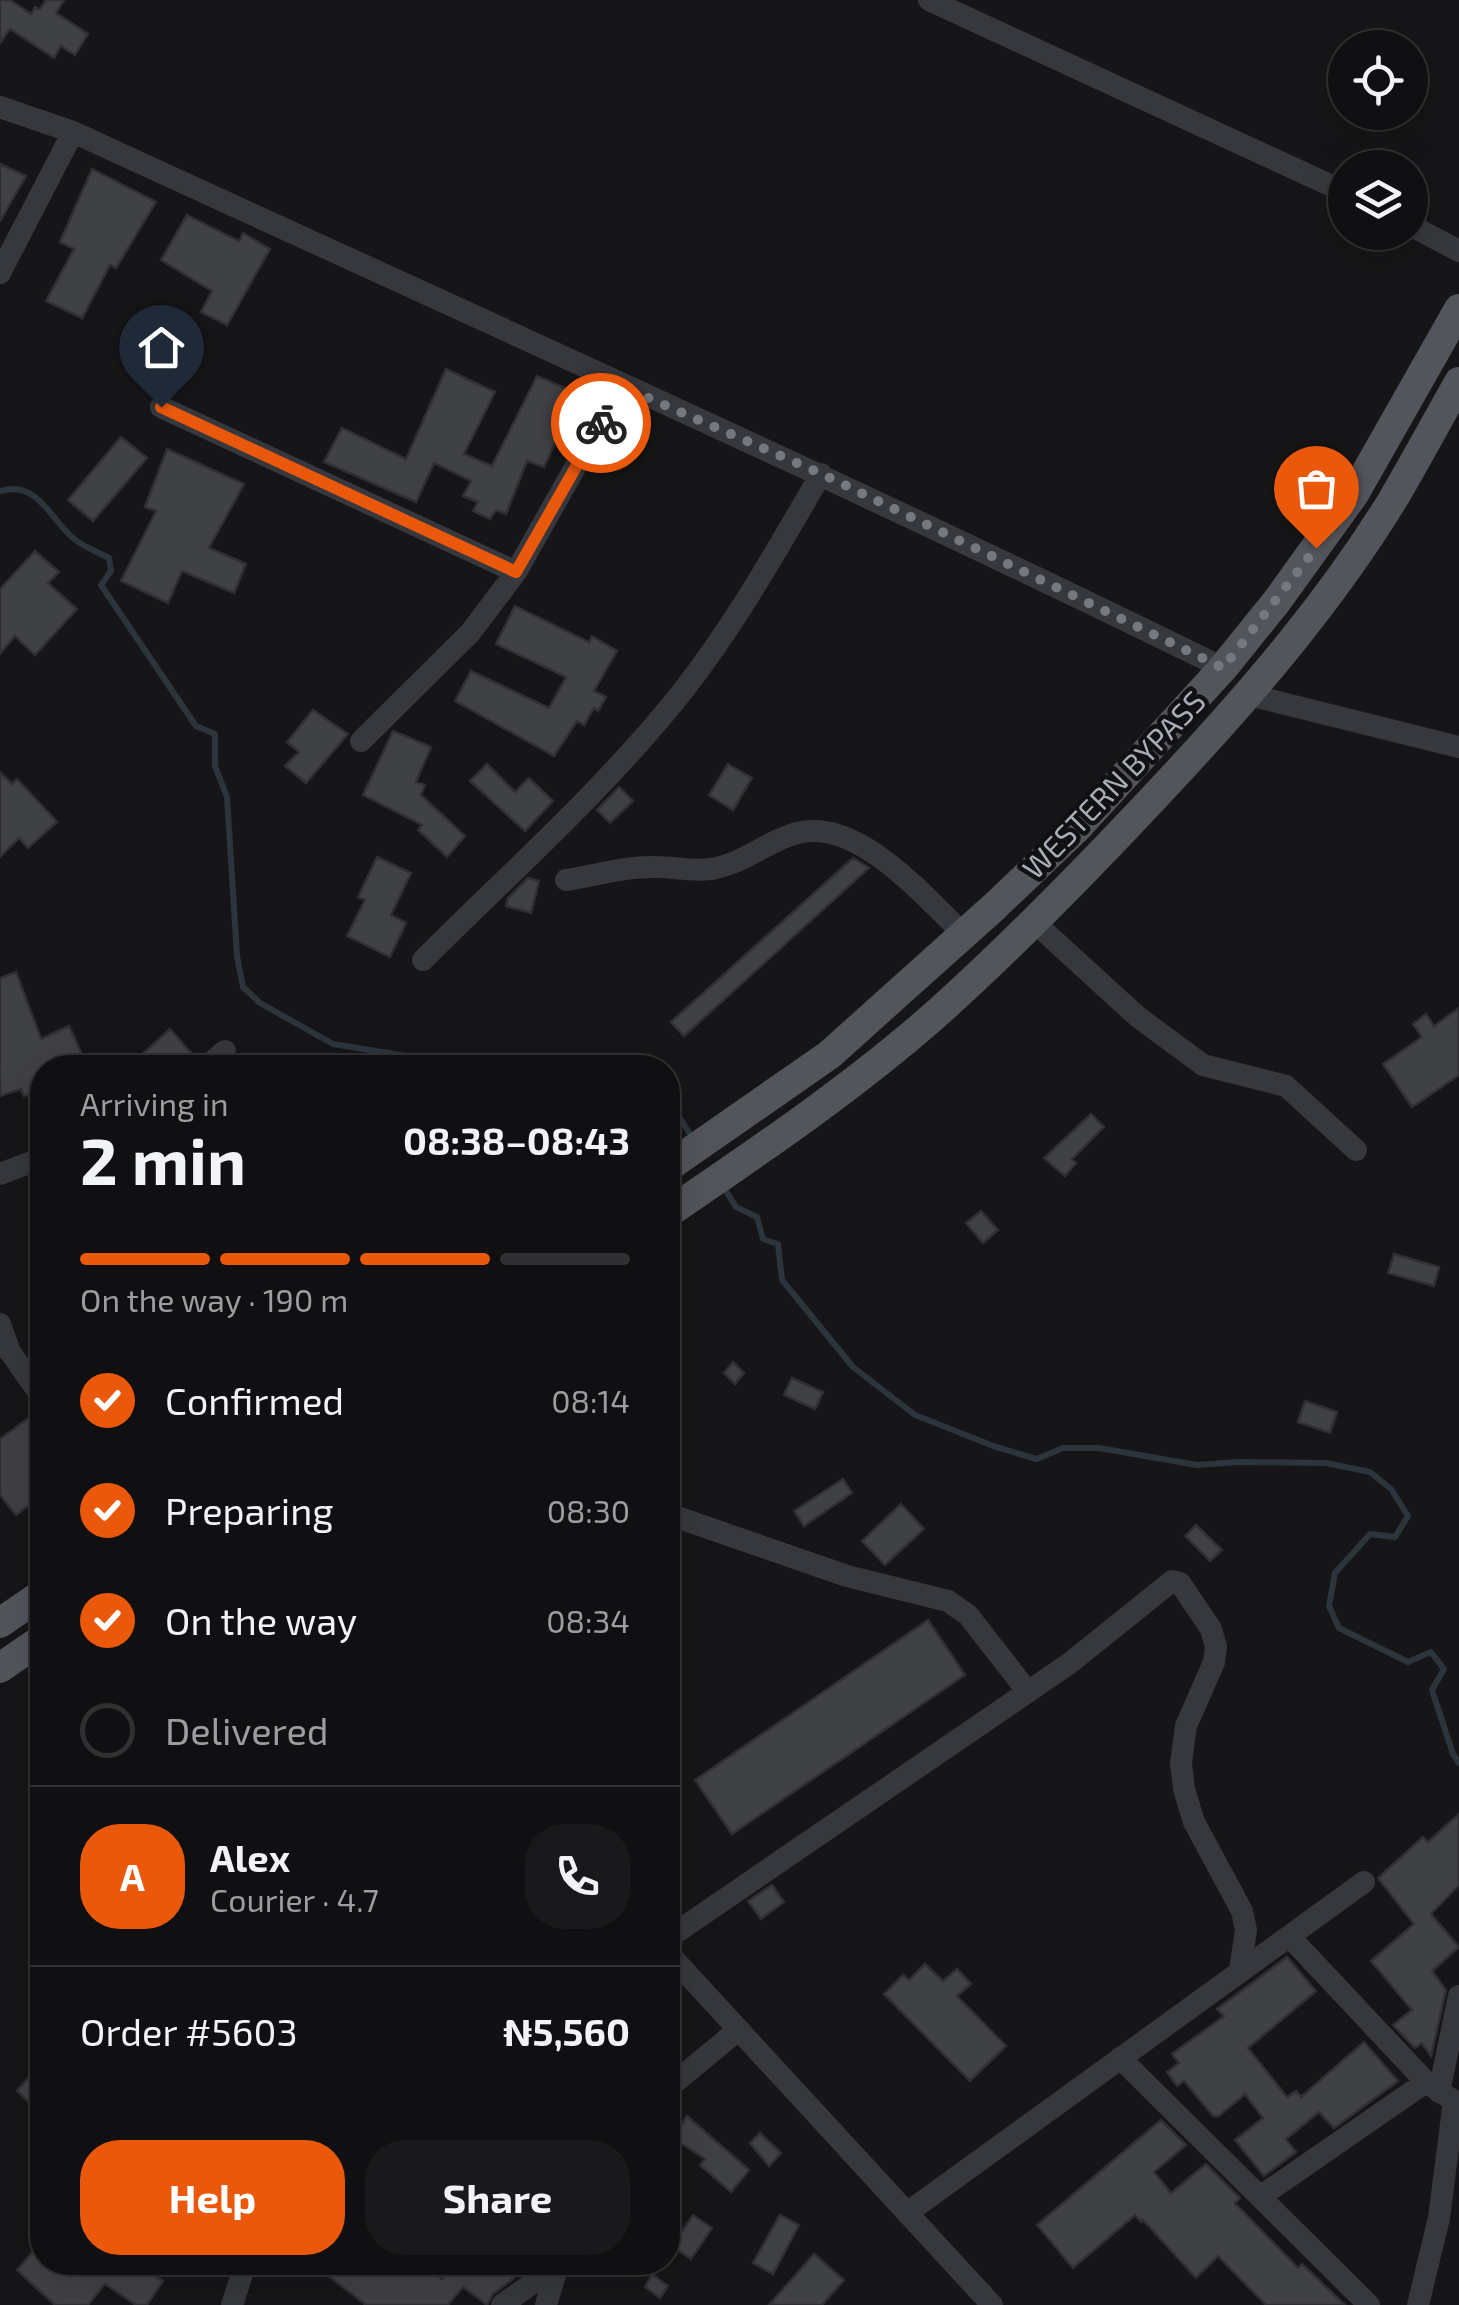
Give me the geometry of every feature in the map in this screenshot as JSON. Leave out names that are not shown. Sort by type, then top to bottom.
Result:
[{"type":"main road","name":"WESTERN BYPASS","points":[[680,1159],[828,1054],[963,933],[1076,828],[1223,668],[1354,494],[1459,309]]},
{"type":"main road","name":"WESTERN BYPASS","points":[[680,1205],[849,1086],[934,1016],[1034,922],[1249,695],[1311,616],[1390,503],[1459,382]]},
{"type":"main road","points":[[0,1623],[30,1602]]},
{"type":"main road","points":[[0,1668],[30,1647]]},
{"type":"street","points":[[930,0],[966,8],[1328,184]]},
{"type":"street","points":[[0,107],[73,132],[621,386],[822,474],[1223,668]]},
{"type":"street","points":[[0,273],[73,132]]},
{"type":"street","points":[[1428,235],[1459,251]]},
{"type":"street","points":[[360,741],[470,633],[516,572],[621,386]]},
{"type":"street","points":[[161,407],[516,572]]},
{"type":"street","points":[[423,960],[632,750],[682,692],[743,608],[822,474]]},
{"type":"street","points":[[1249,695],[1459,747]]},
{"type":"street","points":[[566,880],[649,866],[691,871],[716,868],[782,838],[800,832],[822,832],[850,839],[877,854],[963,933]]},
{"type":"street","points":[[1034,922],[1138,1017],[1203,1065],[1286,1086],[1356,1150]]},
{"type":"street","points":[[220,1055],[225,1051]]},
{"type":"street","points":[[0,1174],[30,1163]]},
{"type":"street","points":[[0,1324],[5,1346],[30,1380]]},
{"type":"street","points":[[680,1519],[846,1576],[948,1601],[968,1615],[1028,1692]]},
{"type":"street","points":[[680,1930],[1070,1664],[1172,1580],[1183,1588],[1211,1629],[1216,1647],[1214,1662],[1186,1726],[1181,1763],[1194,1822],[1242,1911],[1246,1930],[1240,1970]]},
{"type":"street","points":[[907,2213],[1364,1882]]},
{"type":"street","points":[[1289,1936],[1445,2094]]},
{"type":"street","points":[[680,1966],[992,2305]]},
{"type":"street","points":[[1418,2305],[1439,2218],[1445,2094],[1459,1996]]},
{"type":"street","points":[[680,2078],[738,2030]]},
{"type":"street","points":[[1120,2058],[1369,2305]]},
{"type":"street","points":[[1261,2196],[1445,2094]]},
{"type":"street","points":[[232,2305],[242,2275]]},
{"type":"street","points":[[502,2305],[543,2275]]},
{"type":"street","points":[[546,2305],[555,2275]]},
{"type":"building","points":[[0,0],[10,0],[31,14],[46,0],[64,0],[56,13],[88,34],[75,55],[61,46],[54,58],[10,29],[0,43]]},
{"type":"building","points":[[0,164],[26,176],[0,221]]},
{"type":"building","points":[[92,169],[156,202],[116,268],[110,265],[82,318],[46,301],[74,249],[60,242]]},
{"type":"building","points":[[187,215],[239,241],[243,233],[270,249],[227,325],[201,312],[212,291],[161,260]]},
{"type":"building","points":[[446,369],[495,392],[464,454],[492,466],[537,376],[582,395],[544,467],[527,461],[506,514],[496,510],[490,519],[473,511],[478,502],[463,496],[471,481],[434,463],[416,502],[324,462],[342,428],[406,459]]},
{"type":"building","points":[[121,437],[147,458],[93,521],[68,500]]},
{"type":"building","points":[[167,449],[244,484],[209,548],[246,564],[234,593],[182,571],[168,603],[121,581],[156,511],[145,507]]},
{"type":"building","points":[[35,551],[59,572],[48,583],[77,609],[35,655],[15,636],[0,654],[0,589]]},
{"type":"building","points":[[515,606],[589,642],[592,636],[617,651],[594,691],[606,697],[598,711],[594,708],[584,725],[577,721],[554,756],[455,701],[471,671],[549,708],[566,677],[496,644]]},
{"type":"building","points":[[313,710],[348,734],[306,783],[285,766],[299,752],[287,742]]},
{"type":"building","points":[[393,731],[431,747],[416,782],[425,785],[421,795],[465,836],[447,857],[418,830],[422,825],[363,795]]},
{"type":"building","points":[[487,764],[515,792],[529,778],[553,801],[525,831],[470,781]]},
{"type":"building","points":[[728,764],[752,778],[733,810],[709,795]]},
{"type":"building","points":[[0,772],[12,784],[17,779],[57,822],[28,848],[19,838],[0,857]]},
{"type":"building","points":[[619,787],[633,801],[610,823],[597,810]]},
{"type":"building","points":[[377,857],[411,873],[391,915],[406,923],[390,957],[347,936],[365,900],[358,897]]},
{"type":"building","points":[[853,858],[869,868],[684,1036],[671,1022]]},
{"type":"building","points":[[528,878],[539,881],[531,913],[506,906],[508,898]]},
{"type":"building","points":[[16,972],[41,1039],[69,1026],[82,1055],[30,1055],[30,1094],[24,1096],[21,1089],[0,1096],[0,978]]},
{"type":"building","points":[[1459,1008],[1459,1075],[1412,1107],[1383,1064],[1422,1037],[1413,1024],[1426,1014],[1434,1026]]},
{"type":"building","points":[[170,1029],[193,1055],[141,1055]]},
{"type":"building","points":[[1091,1114],[1104,1127],[1072,1159],[1076,1163],[1065,1176],[1044,1158]]},
{"type":"building","points":[[981,1211],[998,1230],[983,1243],[966,1223]]},
{"type":"building","points":[[1394,1254],[1439,1267],[1434,1286],[1388,1273]]},
{"type":"building","points":[[733,1362],[744,1373],[735,1384],[724,1373]]},
{"type":"building","points":[[792,1378],[823,1392],[815,1409],[784,1395]]},
{"type":"building","points":[[1305,1401],[1337,1412],[1330,1433],[1298,1422]]},
{"type":"building","points":[[30,1417],[30,1504],[16,1515],[0,1495],[0,1439]]},
{"type":"building","points":[[843,1479],[852,1493],[804,1526],[794,1511]]},
{"type":"building","points":[[901,1504],[924,1529],[885,1565],[862,1541]]},
{"type":"building","points":[[1196,1525],[1222,1550],[1210,1561],[1185,1536]]},
{"type":"building","points":[[928,1620],[965,1675],[732,1834],[695,1780]]},
{"type":"building","points":[[1459,1814],[1459,1885],[1431,1914],[1459,1947],[1432,1971],[1446,1990],[1431,2056],[1422,2043],[1415,2048],[1393,2025],[1412,2010],[1371,1961],[1414,1924],[1378,1878],[1423,1837],[1428,1842]]},
{"type":"building","points":[[772,1885],[784,1902],[761,1919],[748,1901]]},
{"type":"building","points":[[1287,1957],[1316,1991],[1248,2048],[1287,2097],[1296,2091],[1301,2097],[1364,2042],[1398,2081],[1334,2128],[1319,2112],[1286,2139],[1296,2152],[1264,2176],[1235,2140],[1263,2118],[1245,2094],[1219,2116],[1213,2116],[1184,2081],[1177,2086],[1167,2072],[1179,2063],[1172,2054],[1224,2016],[1217,2009]]},
{"type":"building","points":[[925,1964],[943,1981],[957,1969],[971,1984],[957,1996],[1006,2046],[970,2081],[884,1994],[903,1975],[909,1980]]},
{"type":"building","points":[[30,2076],[30,2103],[17,2091]]},
{"type":"building","points":[[687,2116],[749,2170],[731,2192],[700,2165],[705,2159],[680,2143],[680,2127]]},
{"type":"building","points":[[1161,2120],[1186,2145],[1154,2172],[1171,2193],[1206,2164],[1240,2198],[1235,2203],[1298,2268],[1302,2264],[1345,2305],[1266,2305],[1218,2256],[1196,2278],[1135,2215],[1073,2268],[1037,2225]]},
{"type":"building","points":[[760,2133],[781,2153],[769,2166],[750,2143]]},
{"type":"building","points":[[693,2215],[712,2228],[691,2259],[680,2251],[680,2234]]},
{"type":"building","points":[[780,2215],[799,2225],[773,2274],[753,2263]]},
{"type":"building","points":[[814,2254],[844,2280],[822,2305],[769,2305]]},
{"type":"building","points":[[30,2255],[30,2275],[156,2275],[163,2281],[147,2305],[136,2305],[105,2284],[88,2305],[55,2305],[17,2270]]},
{"type":"building","points":[[437,2275],[442,2279],[445,2275],[516,2275],[493,2294],[487,2305],[463,2287],[448,2305],[366,2305],[330,2277]]},
{"type":"building","points":[[651,2275],[668,2286],[660,2298],[645,2287]]},
{"type":"waterway","points":[[0,491],[13,489],[34,496],[74,539],[109,558],[111,571],[101,585],[196,726],[215,734],[215,766],[227,797],[237,956],[243,987],[260,1003],[333,1044],[400,1055]]},
{"type":"waterway","points":[[680,1118],[693,1139]]},
{"type":"waterway","points":[[724,1188],[736,1207],[757,1217],[763,1239],[778,1244],[782,1280],[853,1367],[915,1415],[1037,1459],[1063,1448],[1099,1448],[1197,1465],[1326,1463],[1370,1472],[1391,1489],[1408,1516],[1395,1537],[1370,1534],[1335,1573],[1329,1606],[1339,1628],[1408,1662],[1431,1652],[1444,1669],[1432,1690],[1459,1763]]},
{"type":"way so far","points":[[601,423],[621,386],[822,474],[1223,668],[1316,548]]},
{"type":"route","points":[[161,407],[516,572],[601,423]]}]
